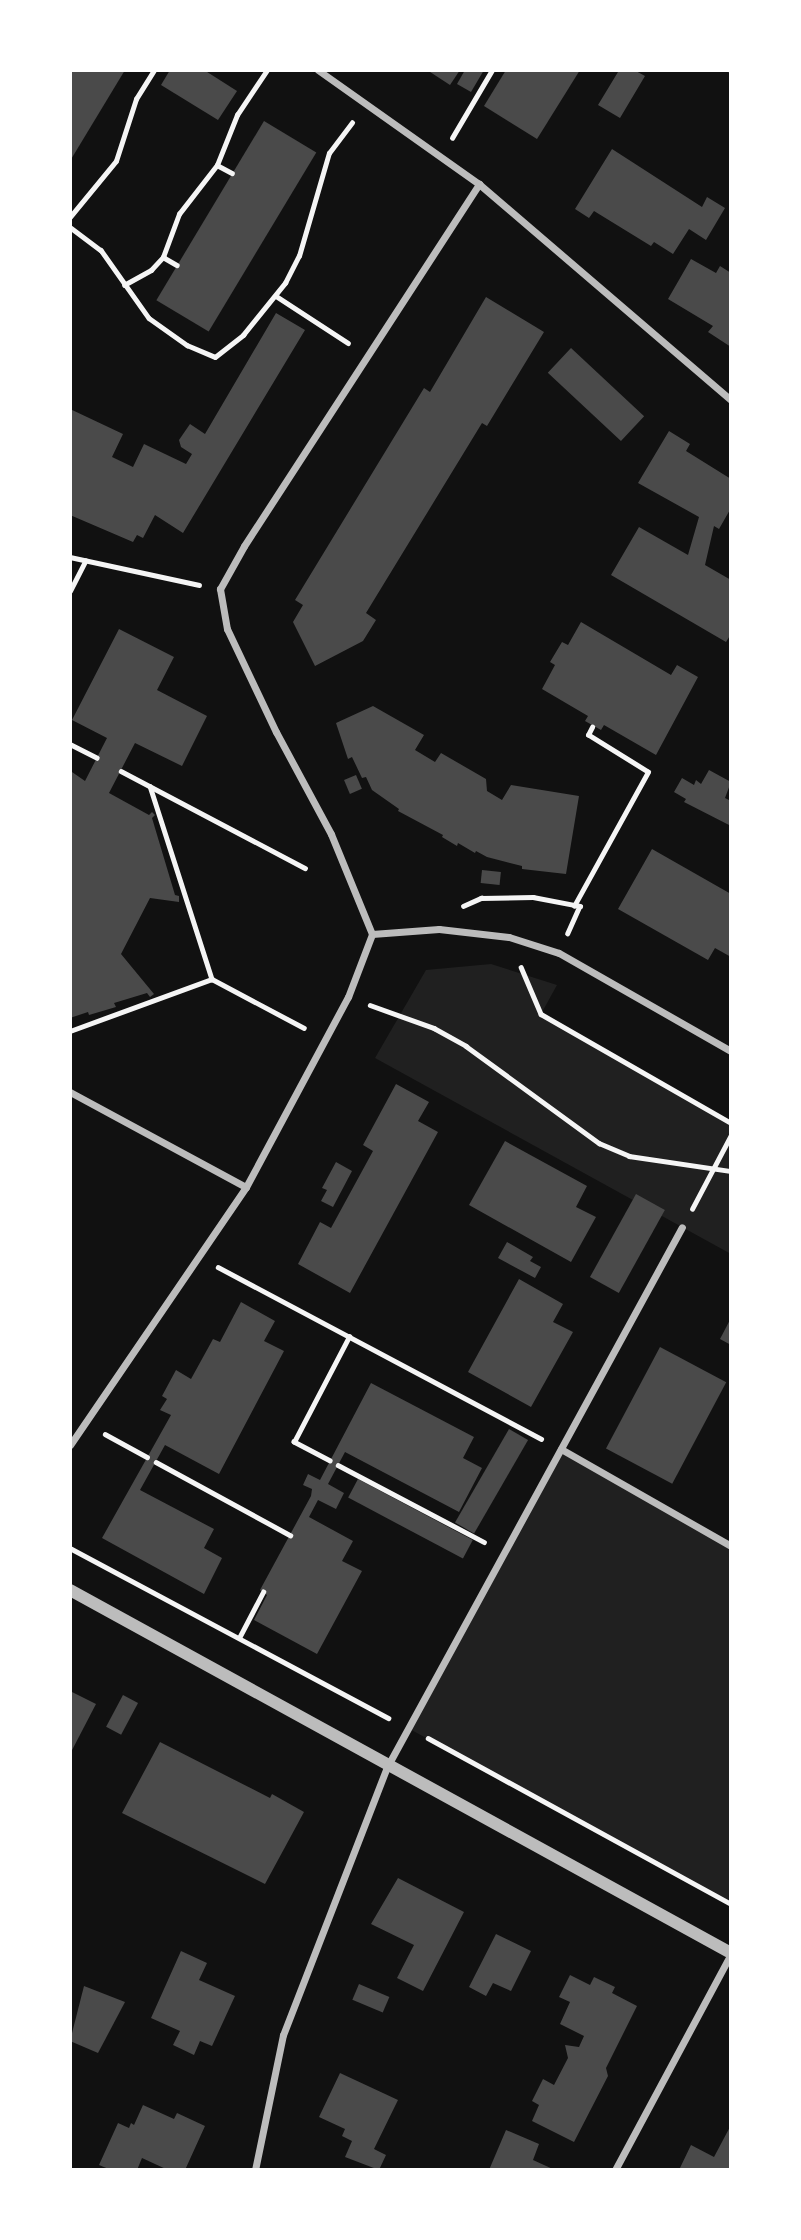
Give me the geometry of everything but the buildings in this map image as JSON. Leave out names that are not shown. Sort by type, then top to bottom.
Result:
[{"type":"street","points":[[318,70],[479,184],[731,400]]},
{"type":"street","points":[[70,1445],[246,1187],[348,998],[372,934],[331,834],[276,732],[227,629],[220,589],[244,546],[479,184]]},
{"type":"street","points":[[372,934],[439,929],[509,937],[559,953],[731,1051]]},
{"type":"street","points":[[70,1092],[246,1187]]},
{"type":"street","points":[[255,2170],[283,2035],[387,1767],[682,1227]]},
{"type":"street","points":[[561,1449],[731,1546]]},
{"type":"street","points":[[70,1590],[387,1767],[731,1953],[615,2170]]},
{"type":"path","points":[[70,217],[116,161],[136,99],[154,70]]},
{"type":"path","points":[[124,285],[151,270],[163,257],[179,214],[218,165],[237,115],[267,70]]},
{"type":"path","points":[[441,157],[492,70]]},
{"type":"path","points":[[70,227],[101,250],[137,305],[162,329],[187,345],[215,357],[243,335],[275,296],[299,256],[329,153],[366,104]]},
{"type":"path","points":[[218,165],[232,173]]},
{"type":"path","points":[[163,257],[177,265]]},
{"type":"path","points":[[275,296],[368,355]]},
{"type":"path","points":[[70,557],[220,589]]},
{"type":"path","points":[[70,591],[86,561]]},
{"type":"path","points":[[574,906],[648,772],[588,735],[592,727]]},
{"type":"path","points":[[70,744],[97,758]]},
{"type":"path","points":[[121,771],[306,868]]},
{"type":"path","points":[[150,786],[212,979],[326,1040]]},
{"type":"path","points":[[439,929],[453,910],[481,898],[533,897],[580,906],[559,953]]},
{"type":"path","points":[[509,937],[541,1014],[731,1124]]},
{"type":"path","points":[[70,1031],[212,979]]},
{"type":"path","points":[[348,998],[403,1015],[466,1046],[599,1143],[629,1156],[731,1171]]},
{"type":"path","points":[[682,1227],[731,1135]]},
{"type":"path","points":[[198,1257],[561,1449]]},
{"type":"path","points":[[330,1461],[293,1442],[349,1337]]},
{"type":"path","points":[[85,1423],[148,1457]]},
{"type":"path","points":[[156,1462],[290,1535]]},
{"type":"path","points":[[338,1465],[503,1552]]},
{"type":"path","points":[[239,1637],[263,1592]]},
{"type":"shaded area","points":[[491,964],[557,985],[541,1014],[731,1123],[731,1254],[375,1058],[426,970]]},
{"type":"shaded area","points":[[561,1449],[731,1546],[731,1904],[406,1727]]}]
